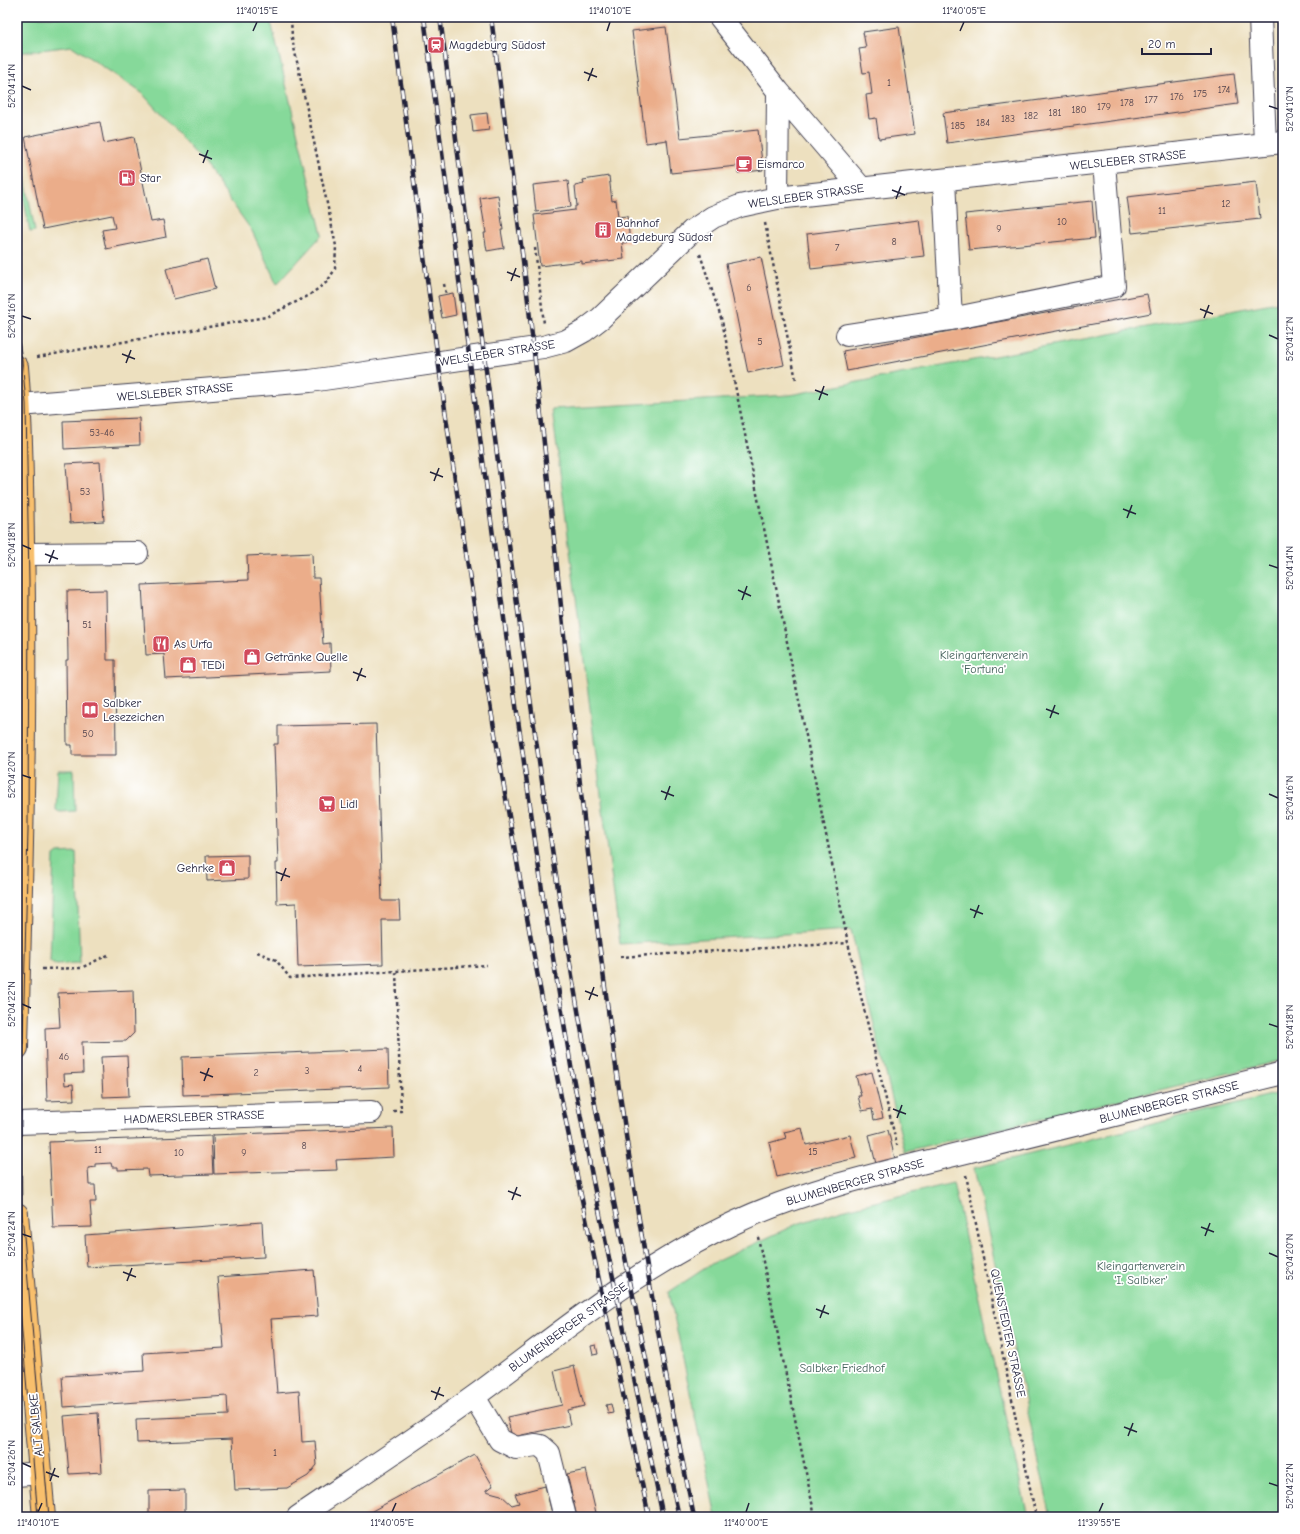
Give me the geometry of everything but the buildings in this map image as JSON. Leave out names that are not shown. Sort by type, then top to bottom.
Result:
[{"type":"main road","points":[[17,367],[20,405],[25,712],[17,1048]]},
{"type":"main road","name":"ALT SALBKE","points":[[17,1214],[44,1517]]},
{"type":"street","points":[[720,17],[778,91],[862,189]]},
{"type":"street","points":[[1260,17],[1274,143]]},
{"type":"street","points":[[769,200],[778,91]]},
{"type":"street","name":"WELSLEBER STRASSE","points":[[20,405],[310,381],[547,346],[566,341],[576,336],[601,318],[692,231],[728,209],[769,200],[1274,143]]},
{"type":"street","points":[[847,335],[951,319],[1114,286],[1104,163]]},
{"type":"street","points":[[944,180],[951,319]]},
{"type":"street","points":[[23,556],[28,554],[137,553]]},
{"type":"street","name":"BLUMENBERGER STRASSE","points":[[298,1517],[474,1396],[630,1282],[701,1239],[749,1216],[817,1192],[902,1168],[1283,1074]]},
{"type":"street","name":"HADMERSLEBER STRASSE","points":[[17,1123],[371,1112]]},
{"type":"street","points":[[474,1396],[500,1440],[516,1448],[536,1445],[547,1450],[565,1517]]},
{"type":"street","points":[[17,1475],[40,1473]]},
{"type":"path","points":[[36,357],[266,318],[308,296],[327,282],[335,269],[336,246],[292,38],[291,17]]},
{"type":"path","points":[[769,200],[796,380]]},
{"type":"path","points":[[692,231],[722,321],[848,943],[902,1168]]},
{"type":"path","points":[[535,248],[547,346]]},
{"type":"path","points":[[444,284],[446,294]]},
{"type":"path","points":[[620,957],[848,943]]},
{"type":"path","points":[[257,952],[276,960],[290,978],[487,965]]},
{"type":"path","points":[[19,969],[80,968],[108,955]]},
{"type":"path","points":[[371,1112],[401,1110],[396,972]]},
{"type":"path","name":"QUENSTEDTER STRASSE","points":[[962,1153],[1036,1517]]},
{"type":"path","points":[[749,1216],[760,1242],[815,1517]]},
{"type":"green space","points":[[17,17],[268,17],[272,26],[322,235],[277,284],[252,231],[203,162],[142,93],[72,46],[17,53]]},
{"type":"green space","points":[[17,136],[35,231],[30,232],[17,163]]},
{"type":"green space","name":"Kleingartenverein 'Fortuna'","points":[[1283,301],[1283,1060],[905,1152],[851,930],[620,944],[552,409],[790,395]]},
{"type":"green space","points":[[58,770],[74,770],[75,811],[60,812],[56,810]]},
{"type":"green space","points":[[76,852],[80,963],[55,964],[50,961],[54,856],[58,853]]},
{"type":"green space","name":"Kleingartenverein 'I. Salbker'","points":[[1283,1092],[1283,1517],[1051,1517],[974,1168]]},
{"type":"green space","name":"Salbker Friedhof","points":[[953,1183],[1028,1517],[716,1517],[669,1292],[713,1263],[797,1224],[842,1210]]},
{"type":"tram line","points":[[17,329],[22,359],[26,404],[29,583],[28,830],[21,1123],[22,1214],[49,1517]]},
{"type":"tram line","points":[[17,511],[19,589],[17,873]]},
{"type":"tram line","points":[[17,1274],[38,1517]]},
{"type":"railway","points":[[392,17],[458,500],[505,795],[567,1129],[649,1517]]},
{"type":"railway","points":[[424,17],[509,656],[543,897],[572,1072],[595,1191],[663,1517]]},
{"type":"railway","points":[[440,17],[512,566],[559,895],[585,1051],[600,1129],[679,1517]]},
{"type":"railway","points":[[491,17],[532,334],[584,823],[602,965],[636,1203],[663,1360],[694,1517]]},
{"type":"place","name":"Magdeburg Südost","points":[[436,45]]},
{"type":"place","name":"Eismarco","points":[[744,164]]},
{"type":"place","name":"Star","points":[[127,178]]},
{"type":"place","name":"Bahnhof Magdeburg Südost","points":[[603,230]]},
{"type":"place","name":"As Urfa","points":[[161,644]]},
{"type":"place","name":"Getränke Quelle","points":[[252,657]]},
{"type":"place","name":"TEDi","points":[[188,665]]},
{"type":"place","name":"Salbker Lesezeichen","points":[[90,710]]},
{"type":"place","name":"Lidl","points":[[327,804]]},
{"type":"place","name":"Gehrke","points":[[227,868]]}]
